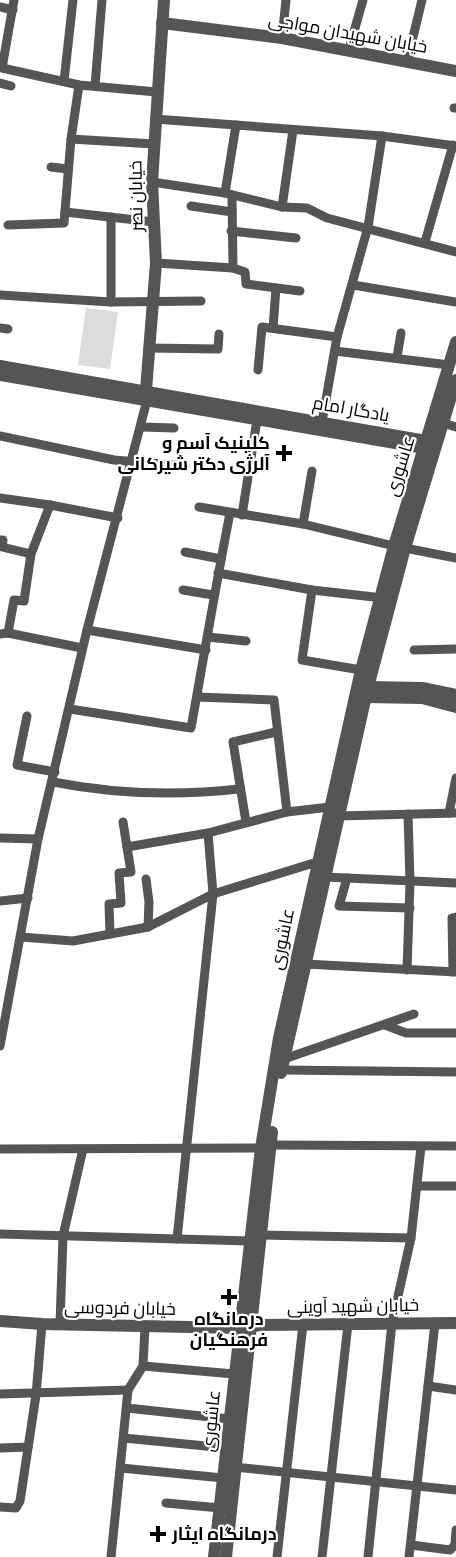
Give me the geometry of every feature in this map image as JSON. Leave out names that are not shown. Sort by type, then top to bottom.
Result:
[{"type":"street","points":[[64,81],[73,0]]},
{"type":"street","points":[[95,86],[102,0]]},
{"type":"street","name":"خیابان نصر","points":[[147,395],[148,348],[156,263],[152,182],[164,0]]},
{"type":"street","points":[[282,38],[286,0]]},
{"type":"street","points":[[349,50],[363,0]]},
{"type":"street","points":[[407,62],[422,0]]},
{"type":"street","points":[[0,7],[13,5],[2,68],[79,85],[158,92]]},
{"type":"street","name":"خیابان شهیدان مواجی","points":[[162,22],[282,38],[456,71]]},
{"type":"street","points":[[0,83],[10,86]]},
{"type":"street","points":[[8,225],[64,223],[71,139],[79,85]]},
{"type":"street","points":[[155,119],[382,136],[454,146],[425,242]]},
{"type":"street","points":[[232,268],[232,212],[229,194],[236,125]]},
{"type":"street","points":[[282,207],[293,130]]},
{"type":"street","points":[[322,422],[337,337],[368,227],[382,136]]},
{"type":"street","points":[[71,139],[154,144]]},
{"type":"street","points":[[51,167],[68,169]]},
{"type":"street","points":[[152,182],[229,194],[282,207],[307,208],[327,218],[456,252]]},
{"type":"street","points":[[191,206],[232,212]]},
{"type":"street","points":[[65,212],[154,222]]},
{"type":"street","points":[[111,217],[111,302]]},
{"type":"street","points":[[231,231],[296,238]]},
{"type":"street","points":[[156,263],[232,268],[245,272],[246,284],[300,291]]},
{"type":"street","points":[[353,285],[456,302]]},
{"type":"street","points":[[273,328],[276,288]]},
{"type":"street","points":[[0,295],[111,302],[201,301]]},
{"type":"street","points":[[258,370],[262,327],[337,337]]},
{"type":"street","points":[[397,357],[401,333]]},
{"type":"street","points":[[148,348],[218,349],[219,334]]},
{"type":"street","name":"عاشوری","points":[[226,1557],[245,1327],[279,1038],[317,862],[334,811],[400,547],[456,342]]},
{"type":"street","points":[[335,351],[449,365]]},
{"type":"street","name":"یادگار امام","points":[[0,366],[51,380]]},
{"type":"street","name":"یادگار امام","points":[[0,375],[51,380],[322,422],[406,442]]},
{"type":"street","name":"عاشوری","points":[[428,446],[443,423],[456,381]]},
{"type":"street","points":[[0,1046],[38,839],[56,772],[82,648],[142,427],[147,395]]},
{"type":"street","name":"یادگار امام","points":[[147,395],[257,420],[428,446]]},
{"type":"street","points":[[242,515],[257,420]]},
{"type":"street","points":[[443,423],[456,427]]},
{"type":"street","points":[[142,427],[174,428]]},
{"type":"street","points":[[0,436],[114,460],[185,466]]},
{"type":"street","points":[[303,524],[312,471]]},
{"type":"street","points":[[0,498],[118,518]]},
{"type":"street","points":[[50,505],[31,554],[24,601],[14,600],[4,633],[82,648]]},
{"type":"street","points":[[199,507],[303,524],[456,558]]},
{"type":"street","points":[[70,709],[191,728],[206,650],[213,595],[230,513]]},
{"type":"street","points":[[0,540],[3,540],[2,547],[31,554]]},
{"type":"street","name":"عاشوری","points":[[364,692],[361,670],[400,547]]},
{"type":"street","points":[[185,552],[221,559]]},
{"type":"street","points":[[218,573],[312,590],[374,597]]},
{"type":"street","points":[[183,590],[213,595]]},
{"type":"street","points":[[312,590],[302,660],[361,670]]},
{"type":"street","points":[[87,630],[206,650]]},
{"type":"street","points":[[208,637],[246,641]]},
{"type":"street","points":[[414,650],[456,649]]},
{"type":"street","points":[[364,692],[456,695]]},
{"type":"street","points":[[422,693],[456,707]]},
{"type":"street","points":[[197,697],[274,700],[287,812]]},
{"type":"street","points":[[27,716],[17,765],[56,772]]},
{"type":"street","points":[[246,822],[233,742],[276,732]]},
{"type":"street","points":[[127,847],[208,833],[287,812],[452,813],[456,778]]},
{"type":"street","points":[[53,782],[96,791],[159,794],[205,793],[239,789]]},
{"type":"street","name":"عاشوری","points":[[266,1147],[325,877],[334,811]]},
{"type":"street","points":[[407,970],[410,908],[408,814]]},
{"type":"street","points":[[110,934],[109,904],[121,903],[119,873],[131,872],[123,822]]},
{"type":"street","points":[[177,1239],[213,894],[208,833]]},
{"type":"street","points":[[0,838],[38,839]]},
{"type":"street","points":[[21,937],[73,941],[148,927],[213,894],[317,862]]},
{"type":"street","points":[[325,877],[456,883]]},
{"type":"street","points":[[346,878],[339,906],[410,908]]},
{"type":"street","points":[[146,879],[149,902],[148,927]]},
{"type":"street","points":[[0,902],[28,898]]},
{"type":"street","points":[[305,964],[454,972],[452,918],[456,917]]},
{"type":"street","points":[[0,988],[11,988]]},
{"type":"street","points":[[283,1065],[414,1014]]},
{"type":"street","points":[[385,1025],[406,1033],[456,1033]]},
{"type":"street","points":[[283,1065],[456,1072]]},
{"type":"street","points":[[0,1149],[456,1146]]},
{"type":"street","points":[[368,1557],[392,1323],[411,1238],[421,1147]]},
{"type":"street","points":[[60,1324],[63,1236],[83,1149]]},
{"type":"street","points":[[417,1186],[456,1186]]},
{"type":"street","points":[[0,1234],[177,1239],[411,1238]]},
{"type":"street","name":"خیابان فردوسی","points":[[0,1321],[146,1327],[245,1327]]},
{"type":"street","points":[[409,1557],[435,1323]]},
{"type":"street","name":"خیابان شهید آوینی","points":[[245,1327],[303,1324],[456,1323]]},
{"type":"street","points":[[0,1507],[16,1508],[18,1504],[36,1395],[42,1324]]},
{"type":"street","points":[[277,1557],[303,1324]]},
{"type":"street","points":[[322,1557],[348,1324]]},
{"type":"street","points":[[111,1557],[129,1390],[143,1366],[146,1327]]},
{"type":"street","name":"عاشوری","points":[[214,1557],[234,1374],[245,1327]]},
{"type":"street","points":[[143,1366],[234,1374]]},
{"type":"street","points":[[428,1386],[456,1390]]},
{"type":"street","points":[[0,1394],[36,1395],[129,1390]]},
{"type":"street","points":[[127,1408],[229,1419]]},
{"type":"street","points":[[124,1438],[226,1448]]},
{"type":"street","points":[[0,1448],[28,1447]]},
{"type":"street","points":[[235,1467],[456,1490]]},
{"type":"street","points":[[121,1468],[223,1478]]},
{"type":"street","points":[[166,1503],[220,1508]]},
{"type":"street","points":[[411,1545],[450,1550],[454,1545],[456,1530]]},
{"type":"shaded area","points":[[86,308],[118,312],[110,369],[78,365]]},
{"type":"place","name":"کلینیک آسم و آلرژی دکتر شیرکانی","points":[[284,453]]},
{"type":"place","name":"درمانگاه فرهنگیان","points":[[229,1297]]},
{"type":"place","name":"درمانگاه ایثار","points":[[158,1534]]}]
